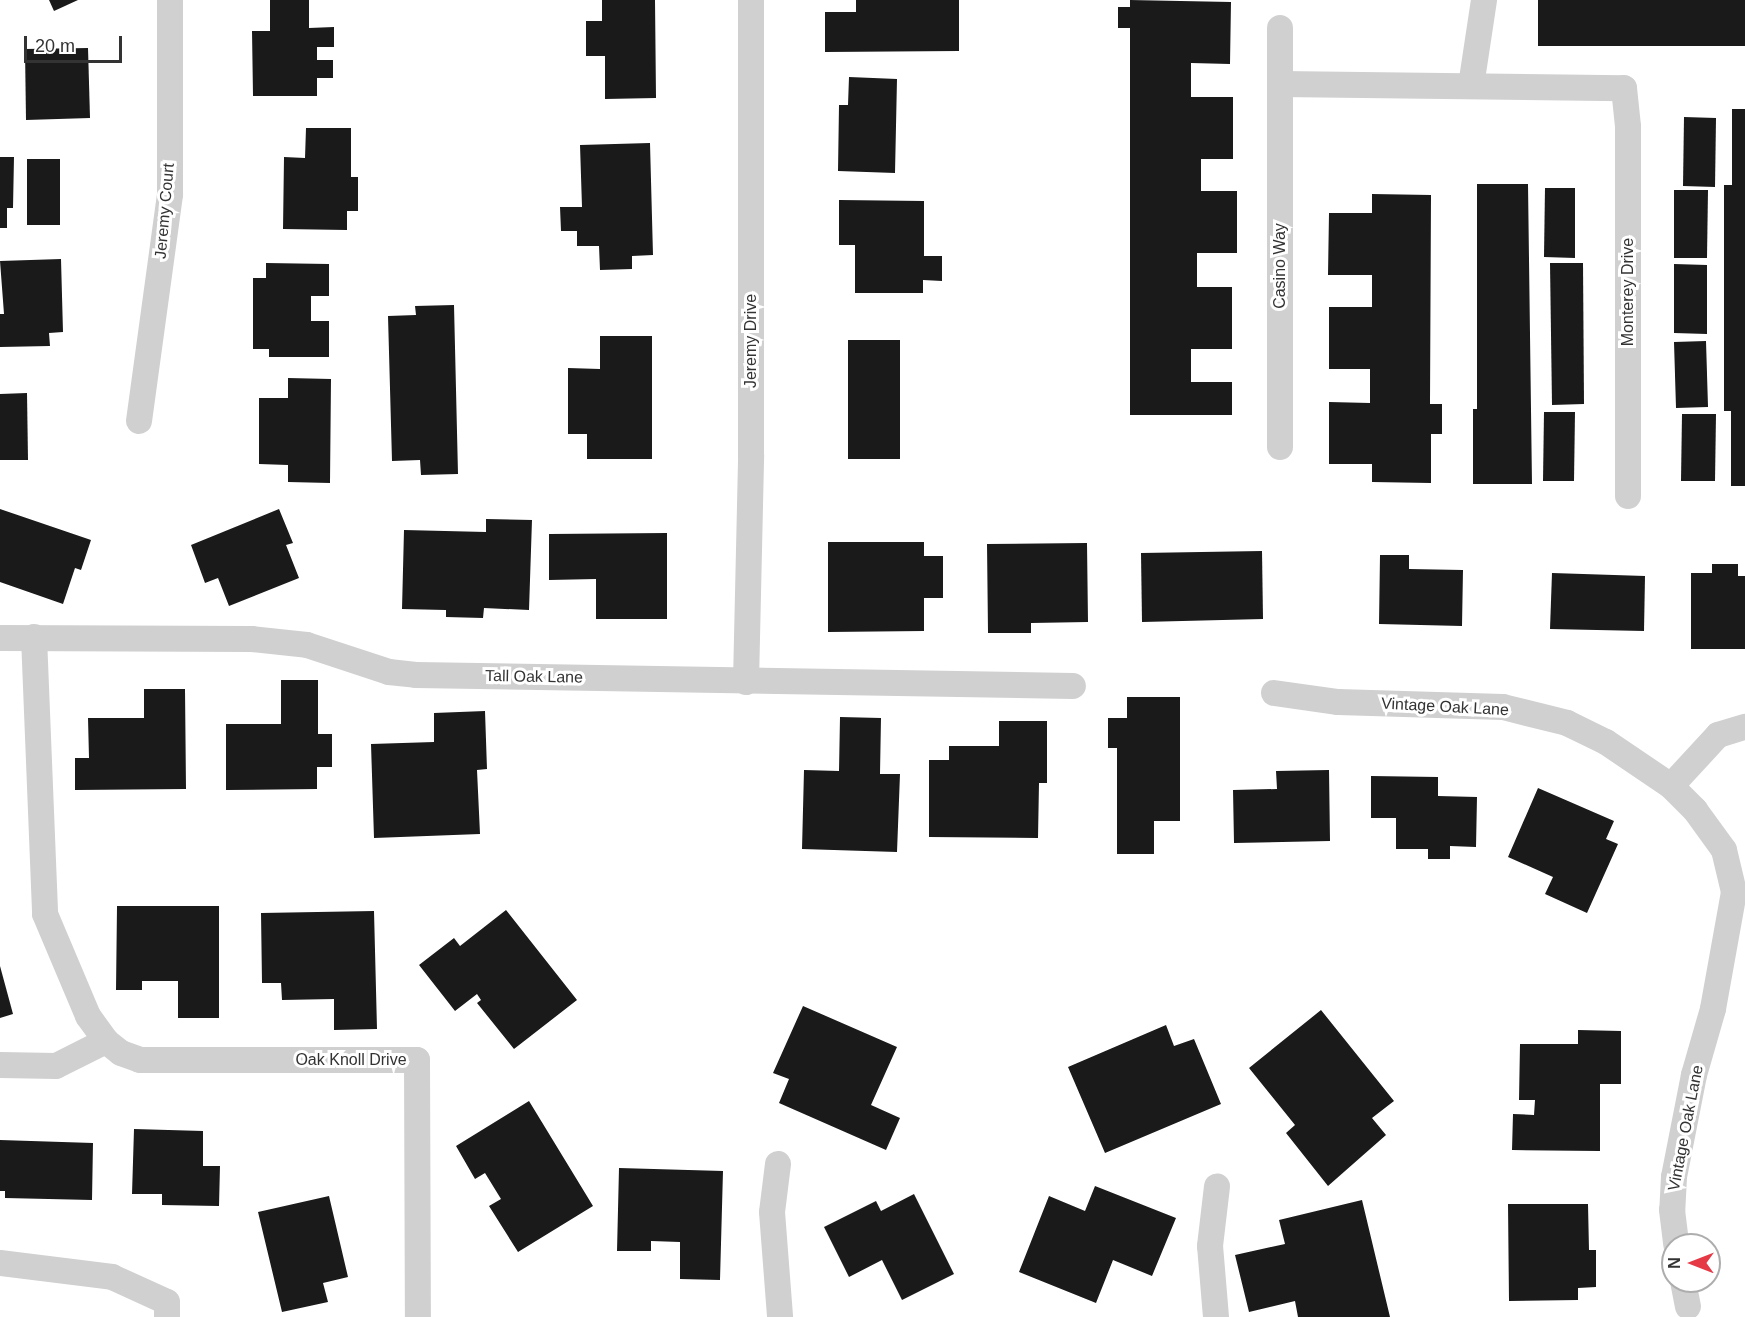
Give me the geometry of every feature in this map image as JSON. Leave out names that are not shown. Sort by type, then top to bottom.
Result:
[{"type":"street","name":"Jeremy Court","points":[[139,421],[170,194],[170,0]]},
{"type":"street","name":"Jeremy Drive","points":[[746,682],[751,455],[751,0]]},
{"type":"street","points":[[1281,84],[1471,86],[1484,0]]},
{"type":"street","name":"Casino Way","points":[[1281,27],[1281,447]]},
{"type":"street","name":"Monterey Drive","points":[[1471,86],[1624,88],[1628,127],[1628,496]]},
{"type":"street","name":"Oak Knoll Drive","points":[[34,637],[45,914],[88,1016],[106,1041],[122,1053],[140,1060],[417,1060],[418,1317]]},
{"type":"street","name":"Tall Oak Lane","points":[[0,638],[252,639],[307,645],[389,672],[416,675],[1073,686]]},
{"type":"street","name":"Vintage Oak Lane","points":[[1274,693],[1338,702],[1503,707],[1567,723],[1606,742],[1671,786],[1695,810],[1724,850],[1731,868],[1736,946],[1694,1075],[1674,1177],[1672,1210],[1675,1233]]},
{"type":"street","points":[[1671,786],[1718,735],[1745,727]]},
{"type":"street","points":[[0,1065],[56,1066],[106,1041]]},
{"type":"street","points":[[778,1164],[772,1212],[780,1317]]},
{"type":"street","points":[[1215,1317],[1210,1246],[1217,1186]]},
{"type":"street","points":[[0,1263],[112,1277],[167,1302],[167,1317]]},
{"type":"street","points":[[1685,1293],[1688,1307]]},
{"type":"building","points":[[49,0],[78,0],[54,11]]},
{"type":"building","points":[[270,0],[309,0],[309,28],[334,27],[334,47],[317,47],[317,60],[333,60],[333,78],[317,78],[317,96],[253,96],[252,31],[270,31]]},
{"type":"building","points":[[602,0],[655,0],[656,98],[605,99],[605,56],[586,56],[586,21],[602,21]]},
{"type":"building","points":[[856,0],[959,0],[959,51],[825,52],[825,12],[856,12]]},
{"type":"building","points":[[1130,0],[1231,2],[1230,64],[1191,63],[1191,97],[1233,97],[1233,159],[1201,159],[1201,191],[1237,191],[1237,253],[1197,253],[1197,287],[1232,287],[1232,349],[1191,349],[1191,382],[1232,382],[1232,415],[1130,415],[1130,28],[1118,28],[1118,7],[1130,7]]},
{"type":"building","points":[[1538,0],[1745,0],[1745,46],[1538,46]]},
{"type":"building","points":[[88,48],[90,118],[26,120],[25,49]]},
{"type":"building","points":[[849,77],[897,79],[895,173],[838,171],[839,105],[848,105]]},
{"type":"building","points":[[1732,109],[1745,109],[1745,486],[1731,486],[1731,411],[1724,411],[1724,185],[1732,185]]},
{"type":"building","points":[[1684,117],[1716,118],[1715,187],[1683,186]]},
{"type":"building","points":[[306,128],[351,128],[351,177],[358,177],[358,211],[347,211],[347,230],[283,229],[284,157],[305,158]]},
{"type":"building","points":[[650,143],[653,255],[632,256],[632,269],[600,270],[599,246],[577,246],[577,231],[561,231],[560,207],[582,207],[580,145]]},
{"type":"building","points":[[0,157],[14,157],[13,208],[7,208],[7,228],[0,228]]},
{"type":"building","points":[[27,159],[60,159],[60,225],[27,225]]},
{"type":"building","points":[[1477,184],[1528,184],[1532,484],[1473,484],[1473,409],[1477,409]]},
{"type":"building","points":[[1545,188],[1575,188],[1575,258],[1544,257]]},
{"type":"building","points":[[1674,190],[1708,190],[1707,258],[1674,258]]},
{"type":"building","points":[[1372,194],[1431,195],[1430,404],[1442,404],[1442,434],[1431,434],[1431,483],[1372,482],[1372,464],[1329,464],[1329,402],[1370,403],[1370,369],[1329,369],[1329,307],[1372,307],[1372,275],[1328,275],[1329,213],[1372,213]]},
{"type":"building","points":[[839,200],[924,201],[924,256],[942,256],[942,281],[923,280],[923,293],[855,293],[855,245],[839,245]]},
{"type":"building","points":[[61,259],[63,332],[49,333],[50,346],[0,347],[0,314],[4,314],[0,261]]},
{"type":"building","points":[[266,263],[329,264],[329,296],[311,296],[311,321],[329,321],[329,357],[269,357],[269,349],[253,349],[253,278],[266,278]]},
{"type":"building","points":[[1550,263],[1583,263],[1584,404],[1552,405]]},
{"type":"building","points":[[1674,264],[1707,265],[1707,334],[1674,333]]},
{"type":"building","points":[[454,305],[458,474],[421,475],[420,460],[392,461],[388,316],[416,315],[415,306]]},
{"type":"building","points":[[600,336],[652,336],[652,459],[587,459],[587,434],[568,434],[568,368],[600,369]]},
{"type":"building","points":[[848,340],[900,340],[900,459],[848,459]]},
{"type":"building","points":[[1706,341],[1708,407],[1676,408],[1674,342]]},
{"type":"building","points":[[288,378],[331,379],[330,483],[288,482],[288,465],[259,464],[259,398],[288,398]]},
{"type":"building","points":[[27,393],[28,460],[0,460],[0,394]]},
{"type":"building","points":[[1544,412],[1575,412],[1574,481],[1543,481]]},
{"type":"building","points":[[1682,414],[1716,414],[1715,481],[1681,481]]},
{"type":"building","points":[[0,509],[91,540],[81,570],[75,568],[63,604],[0,582]]},
{"type":"building","points":[[279,509],[293,543],[286,545],[299,578],[229,606],[218,578],[205,583],[191,545]]},
{"type":"building","points":[[486,519],[532,520],[529,610],[484,608],[483,618],[446,617],[446,610],[402,609],[404,530],[486,532]]},
{"type":"building","points":[[667,533],[667,619],[596,619],[596,579],[549,580],[549,534]]},
{"type":"building","points":[[828,542],[924,542],[924,556],[943,556],[943,598],[924,598],[924,631],[828,632]]},
{"type":"building","points":[[1087,543],[1088,622],[1031,623],[1031,633],[988,633],[987,544]]},
{"type":"building","points":[[1262,551],[1263,619],[1142,622],[1141,553]]},
{"type":"building","points":[[1380,555],[1409,555],[1409,569],[1463,570],[1462,626],[1379,624]]},
{"type":"building","points":[[1712,564],[1738,564],[1738,576],[1745,576],[1745,649],[1691,649],[1691,573],[1712,573]]},
{"type":"building","points":[[1552,573],[1645,576],[1644,631],[1550,629]]},
{"type":"building","points":[[281,680],[318,680],[318,734],[332,734],[332,767],[317,767],[317,789],[226,790],[226,724],[281,724]]},
{"type":"building","points":[[144,689],[185,689],[186,789],[75,790],[75,758],[89,758],[88,718],[144,718]]},
{"type":"building","points":[[1127,697],[1180,697],[1180,821],[1154,821],[1154,854],[1117,854],[1117,748],[1108,748],[1108,718],[1127,718]]},
{"type":"building","points":[[485,711],[487,769],[477,770],[480,834],[374,838],[371,744],[434,742],[434,713]]},
{"type":"building","points":[[840,717],[881,718],[880,774],[900,774],[897,852],[802,849],[804,770],[839,771]]},
{"type":"building","points":[[999,721],[1047,721],[1047,783],[1039,783],[1038,838],[929,837],[929,760],[949,760],[949,746],[999,746]]},
{"type":"building","points":[[1329,770],[1330,841],[1234,843],[1233,790],[1277,789],[1276,771]]},
{"type":"building","points":[[1371,776],[1438,777],[1438,796],[1477,797],[1476,847],[1450,846],[1450,859],[1428,859],[1428,849],[1396,849],[1396,818],[1371,818]]},
{"type":"building","points":[[1538,788],[1614,821],[1606,839],[1618,844],[1587,913],[1545,894],[1553,877],[1508,857]]},
{"type":"building","points":[[117,906],[219,906],[219,1018],[178,1018],[178,981],[142,981],[142,990],[116,990]]},
{"type":"building","points":[[506,910],[577,1000],[514,1049],[477,1003],[481,1000],[477,994],[455,1011],[419,965],[454,938],[460,946]]},
{"type":"building","points":[[374,911],[377,1029],[334,1030],[334,999],[282,1000],[281,983],[262,983],[261,913]]},
{"type":"building","points":[[0,966],[13,1014],[0,1018]]},
{"type":"building","points":[[803,1006],[897,1047],[871,1105],[900,1118],[886,1150],[779,1103],[789,1079],[773,1073]]},
{"type":"building","points":[[1321,1010],[1394,1101],[1372,1118],[1386,1135],[1328,1186],[1286,1133],[1295,1125],[1249,1068]]},
{"type":"building","points":[[1166,1025],[1174,1046],[1194,1039],[1221,1104],[1105,1153],[1068,1067]]},
{"type":"building","points":[[1578,1030],[1621,1031],[1621,1084],[1600,1084],[1600,1151],[1512,1150],[1513,1114],[1534,1115],[1535,1100],[1519,1100],[1520,1044],[1578,1044]]},
{"type":"building","points":[[529,1101],[593,1206],[518,1252],[489,1206],[501,1199],[485,1173],[475,1179],[456,1146]]},
{"type":"building","points":[[134,1129],[203,1131],[203,1166],[220,1166],[219,1206],[162,1205],[162,1194],[132,1194]]},
{"type":"building","points":[[0,1140],[93,1143],[92,1200],[5,1198],[5,1191],[0,1191]]},
{"type":"building","points":[[619,1168],[723,1171],[720,1280],[680,1279],[680,1242],[651,1241],[651,1251],[617,1251]]},
{"type":"building","points":[[1095,1186],[1176,1218],[1152,1276],[1113,1260],[1096,1303],[1019,1272],[1049,1196],[1085,1211]]},
{"type":"building","points":[[914,1194],[954,1274],[902,1300],[882,1260],[849,1277],[824,1227],[876,1201],[881,1211]]},
{"type":"building","points":[[329,1196],[348,1277],[323,1283],[328,1302],[282,1312],[258,1212]]},
{"type":"building","points":[[1362,1200],[1390,1317],[1298,1317],[1295,1301],[1249,1312],[1235,1255],[1285,1244],[1279,1220]]},
{"type":"building","points":[[1508,1204],[1588,1204],[1589,1250],[1596,1250],[1596,1287],[1578,1288],[1578,1300],[1509,1301]]}]
